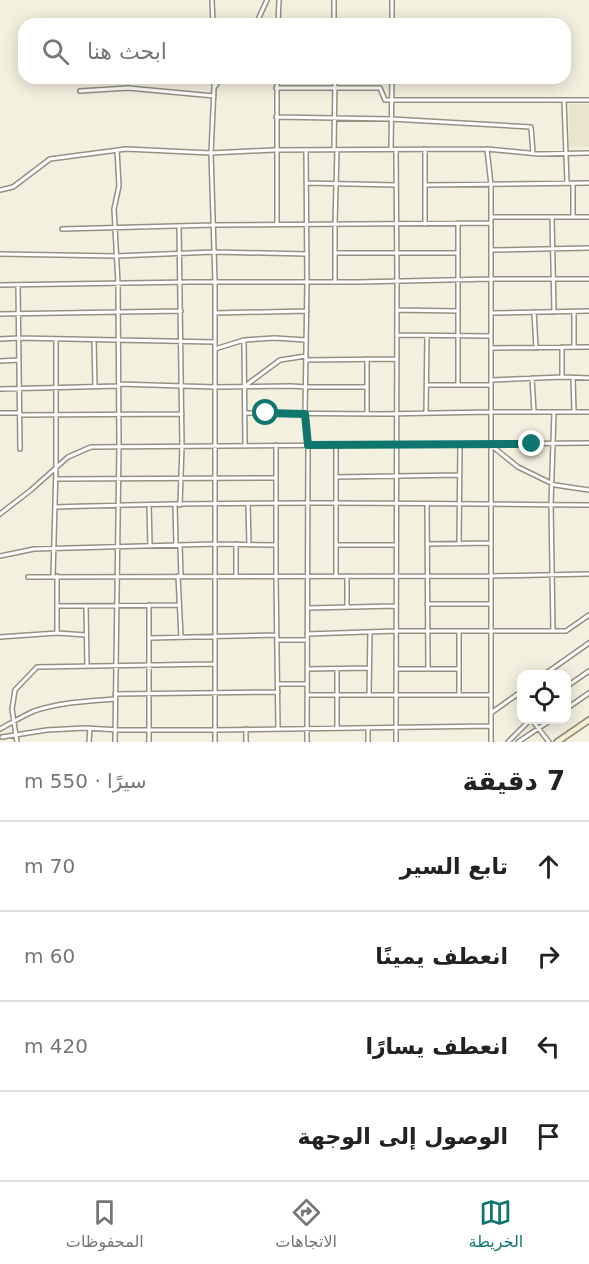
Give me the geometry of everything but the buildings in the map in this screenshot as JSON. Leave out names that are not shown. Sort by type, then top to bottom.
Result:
[{"type":"street","points":[[212,0],[213,18]]},
{"type":"street","points":[[259,18],[267,0]]},
{"type":"street","points":[[278,18],[279,0]]},
{"type":"street","points":[[334,0],[334,18]]},
{"type":"street","points":[[392,0],[392,18]]},
{"type":"street","points":[[214,84],[211,153],[215,282],[215,742]]},
{"type":"street","points":[[214,88],[217,84]]},
{"type":"street","points":[[276,84],[277,224]]},
{"type":"street","points":[[335,84],[335,282]]},
{"type":"street","points":[[392,84],[391,118],[396,185],[397,281],[396,742]]},
{"type":"street","points":[[80,91],[128,88],[214,96]]},
{"type":"street","points":[[276,88],[380,88],[385,100],[589,100]]},
{"type":"street","points":[[564,100],[567,183]]},
{"type":"street","points":[[276,117],[391,118],[531,127],[533,153]]},
{"type":"street","points":[[0,190],[13,187],[50,159],[126,149],[211,153],[276,150],[487,149],[533,153],[589,153]]},
{"type":"street","points":[[425,149],[425,224]]},
{"type":"street","points":[[487,149],[491,185],[491,742]]},
{"type":"street","points":[[115,742],[119,479],[118,283],[114,228],[114,209],[119,186],[117,150]]},
{"type":"street","points":[[306,150],[305,414],[308,445],[308,742]]},
{"type":"street","points":[[307,183],[396,185]]},
{"type":"street","points":[[573,183],[573,217]]},
{"type":"street","points":[[425,185],[589,183]]},
{"type":"street","points":[[491,217],[589,217]]},
{"type":"street","points":[[552,217],[554,312]]},
{"type":"street","points":[[62,229],[277,224],[491,223]]},
{"type":"street","points":[[458,224],[458,385]]},
{"type":"street","points":[[180,226],[182,446],[177,505],[181,637]]},
{"type":"street","points":[[491,250],[589,248]]},
{"type":"street","points":[[0,254],[116,255],[214,252],[307,254]]},
{"type":"street","points":[[335,253],[458,253]]},
{"type":"street","points":[[0,285],[589,279]]},
{"type":"street","points":[[18,285],[20,449]]},
{"type":"street","points":[[397,310],[458,311]]},
{"type":"street","points":[[215,314],[307,311]]},
{"type":"street","points":[[491,313],[589,311]]},
{"type":"street","points":[[0,314],[181,312]]},
{"type":"street","points":[[534,312],[536,348]]},
{"type":"street","points":[[574,312],[574,347]]},
{"type":"street","points":[[397,335],[491,336]]},
{"type":"street","points":[[426,413],[427,336]]},
{"type":"street","points":[[215,349],[244,340],[275,338],[306,340]]},
{"type":"street","points":[[0,339],[215,342]]},
{"type":"street","points":[[56,339],[54,549],[57,633]]},
{"type":"street","points":[[94,340],[94,386]]},
{"type":"street","points":[[244,340],[245,445]]},
{"type":"street","points":[[491,348],[589,347]]},
{"type":"street","points":[[562,348],[562,377]]},
{"type":"street","points":[[367,359],[367,414]]},
{"type":"street","points":[[245,386],[280,360],[397,359]]},
{"type":"street","points":[[0,361],[19,360]]},
{"type":"street","points":[[532,378],[534,412]]},
{"type":"street","points":[[573,378],[574,412]]},
{"type":"street","points":[[491,380],[589,378]]},
{"type":"street","points":[[0,389],[119,385],[367,387]]},
{"type":"street","points":[[426,385],[491,385]]},
{"type":"street","points":[[553,631],[551,504],[554,412]]},
{"type":"street","points":[[246,413],[589,412]]},
{"type":"street","points":[[0,414],[182,414]]},
{"type":"street","points":[[0,514],[68,458],[91,447],[589,443]]},
{"type":"street","points":[[276,445],[278,729]]},
{"type":"street","points":[[336,445],[336,576]]},
{"type":"street","points":[[459,544],[460,445]]},
{"type":"street","points":[[491,445],[518,467],[552,484],[589,490]]},
{"type":"street","points":[[336,477],[459,476]]},
{"type":"street","points":[[56,479],[276,477]]},
{"type":"street","points":[[55,507],[215,504],[589,505]]},
{"type":"street","points":[[248,504],[249,544]]},
{"type":"street","points":[[427,504],[428,669]]},
{"type":"street","points":[[149,505],[150,546]]},
{"type":"street","points":[[427,544],[491,543]]},
{"type":"street","points":[[0,556],[34,549],[215,544],[276,545]]},
{"type":"street","points":[[236,544],[236,576]]},
{"type":"street","points":[[336,545],[396,545]]},
{"type":"street","points":[[28,577],[589,574]]},
{"type":"street","points":[[347,576],[347,607]]},
{"type":"street","points":[[427,604],[491,604]]},
{"type":"street","points":[[149,605],[149,742]]},
{"type":"street","points":[[57,606],[179,605]]},
{"type":"street","points":[[86,606],[87,665]]},
{"type":"street","points":[[308,608],[396,606]]},
{"type":"street","points":[[307,634],[396,631],[566,631],[589,615]]},
{"type":"street","points":[[459,631],[459,695]]},
{"type":"street","points":[[369,695],[370,632]]},
{"type":"street","points":[[0,637],[57,633],[86,635]]},
{"type":"street","points":[[149,638],[277,635]]},
{"type":"street","points":[[277,640],[307,640]]},
{"type":"street","points":[[552,670],[589,643]]},
{"type":"street","points":[[17,742],[12,709],[15,690],[37,667],[215,664]]},
{"type":"street","points":[[307,669],[369,668]]},
{"type":"street","points":[[337,669],[337,728]]},
{"type":"street","points":[[396,669],[459,669]]},
{"type":"street","points":[[571,684],[589,671]]},
{"type":"street","points":[[278,684],[307,684]]},
{"type":"street","points":[[0,729],[33,712],[73,702],[149,694],[278,692]]},
{"type":"street","points":[[571,706],[589,693]]},
{"type":"street","points":[[307,695],[491,695]]},
{"type":"street","points":[[491,714],[517,695]]},
{"type":"street","points":[[557,742],[589,720]]},
{"type":"street","points":[[508,742],[527,724]]},
{"type":"street","points":[[535,724],[549,742]]},
{"type":"street","points":[[518,742],[545,724]]},
{"type":"street","points":[[2,737],[47,730],[90,728],[215,730],[491,726]]},
{"type":"street","points":[[89,742],[90,728]]},
{"type":"street","points":[[368,728],[368,742]]},
{"type":"street","points":[[246,729],[246,742]]},
{"type":"shaded area","points":[[569,104],[589,104],[589,147],[569,147]]},
{"type":"route","points":[[266,413],[305,414],[308,445],[532,444]]}]
